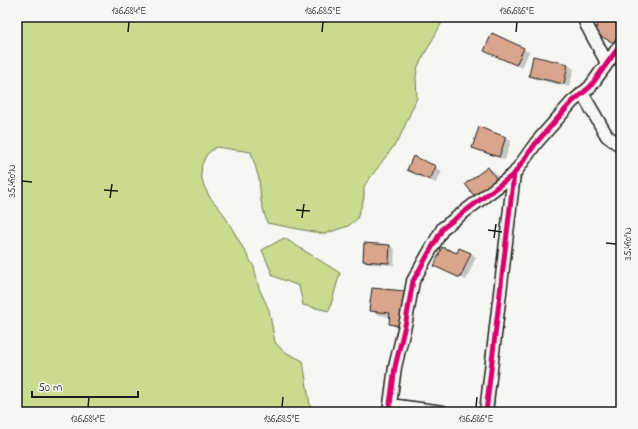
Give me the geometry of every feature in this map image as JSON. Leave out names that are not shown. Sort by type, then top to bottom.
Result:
[{"type":"street","points":[[584,17],[586,24],[607,63]]},
{"type":"street","points":[[444,412],[389,408],[395,366],[406,321],[413,281],[443,228],[514,174],[536,143],[572,102],[590,87],[621,44]]},
{"type":"street","points":[[582,93],[607,136],[621,146]]},
{"type":"street","points":[[486,412],[514,174]]},
{"type":"green space","points":[[17,17],[445,17],[418,66],[416,76],[417,98],[399,139],[364,186],[364,198],[357,219],[348,226],[324,234],[267,223],[261,201],[259,179],[251,152],[216,147],[207,154],[202,164],[201,175],[209,196],[223,213],[254,267],[259,288],[269,310],[275,342],[283,351],[303,361],[311,412],[17,412]]},
{"type":"green space","points":[[284,238],[340,273],[329,311],[303,305],[299,286],[273,276],[262,250]]},
{"type":"building","points":[[601,17],[621,25],[621,29],[614,43],[594,33]]},
{"type":"building","points":[[492,33],[524,48],[516,65],[484,51]]},
{"type":"building","points":[[533,56],[568,64],[564,84],[529,76]]},
{"type":"building","points":[[479,127],[506,137],[499,157],[472,148]]},
{"type":"building","points":[[413,156],[436,166],[430,180],[407,170]]},
{"type":"building","points":[[488,167],[497,180],[475,197],[465,184]]},
{"type":"building","points":[[364,243],[390,245],[389,263],[363,261]]},
{"type":"building","points":[[442,247],[457,253],[459,248],[471,253],[460,278],[434,266]]},
{"type":"building","points":[[372,288],[405,291],[401,326],[389,324],[390,313],[369,311]]},
{"type":"cycle path","points":[[389,412],[395,367],[406,321],[413,281],[443,228],[514,174],[536,143],[572,102],[590,87],[621,44]]},
{"type":"cycle path","points":[[486,412],[514,174]]}]
